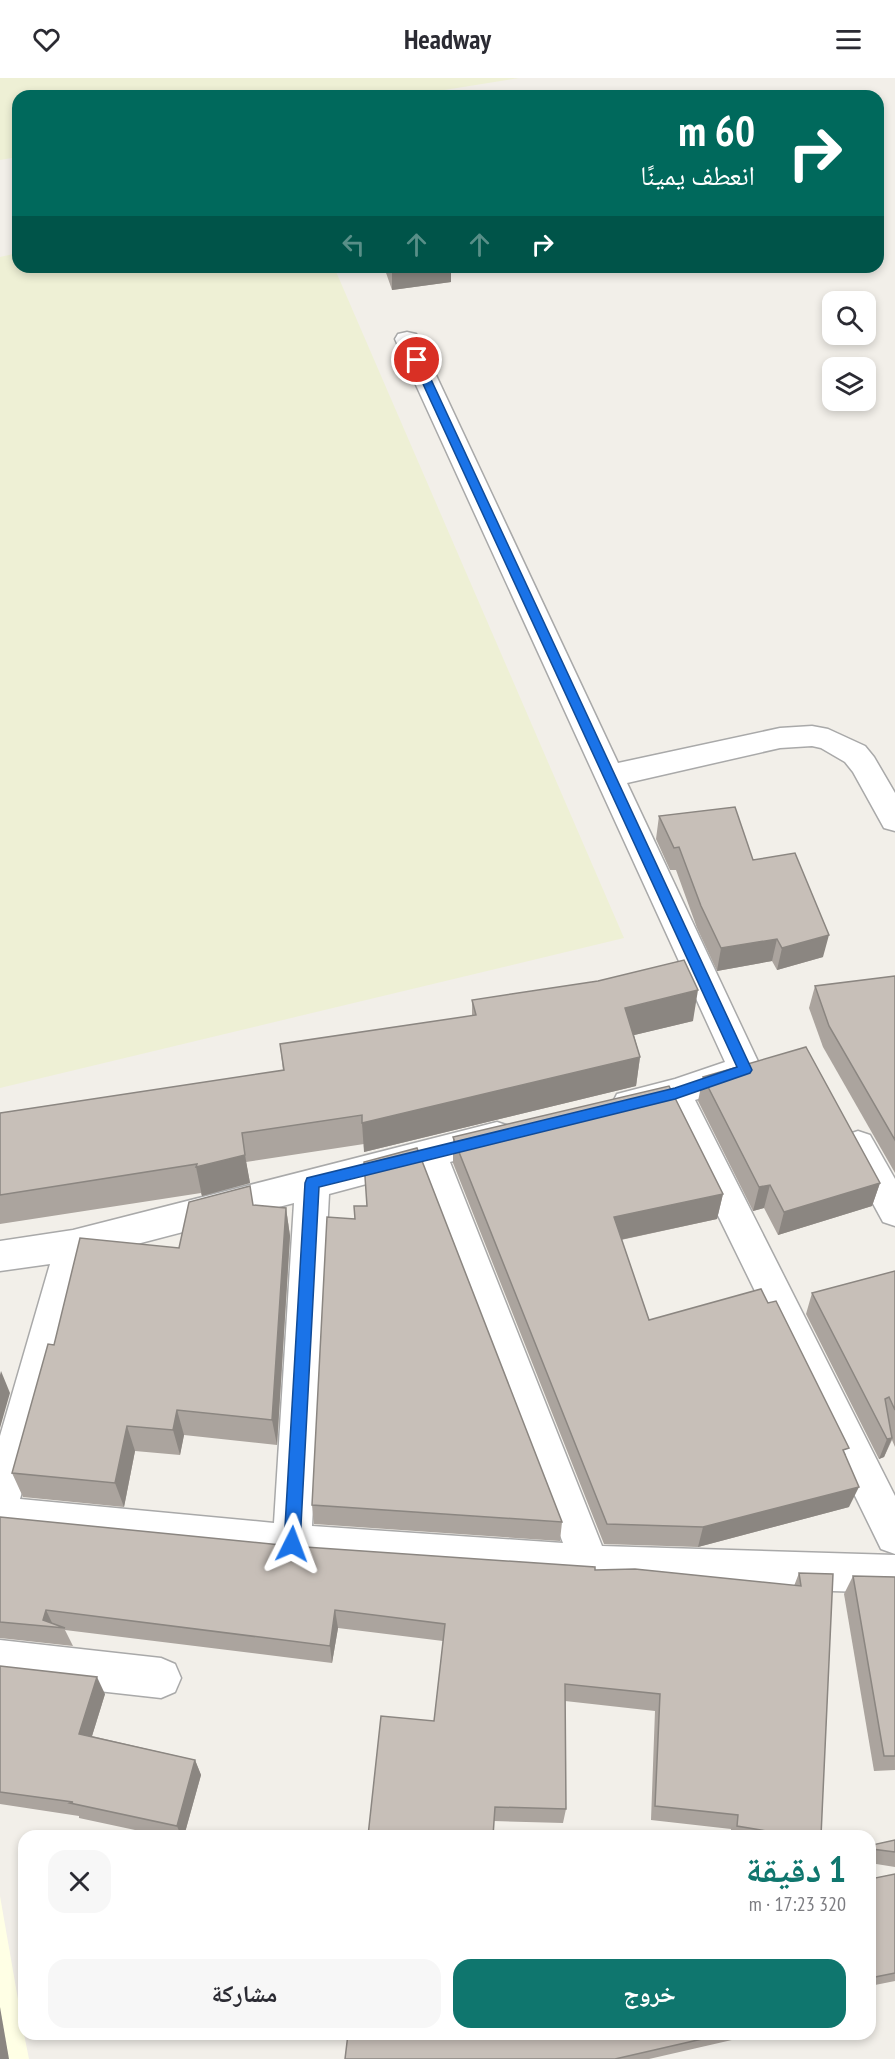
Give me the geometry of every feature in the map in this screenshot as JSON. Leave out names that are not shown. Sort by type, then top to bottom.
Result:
[{"type":"street","points":[[407,339],[608,776],[760,1065],[675,1093],[596,1112]]},
{"type":"street","points":[[608,776],[780,738],[812,736],[828,739],[855,754],[864,765],[895,820]]},
{"type":"street","points":[[675,1093],[895,1536]]},
{"type":"street","points":[[845,1120],[895,1211]]},
{"type":"street","points":[[0,1256],[73,1245],[529,1128]]},
{"type":"street","points":[[429,1152],[590,1564]]},
{"type":"street","points":[[292,1544],[312,1183]]},
{"type":"street","points":[[0,1502],[73,1245]]},
{"type":"street","points":[[0,1515],[292,1544],[590,1564],[895,1574]]},
{"type":"street","points":[[0,1660],[161,1678]]},
{"type":"shaded area","points":[[0,78],[519,78],[444,90],[12,90],[12,158],[0,160]]},
{"type":"shaded area","points":[[12,254],[12,273],[337,273],[624,938],[0,1088],[0,257]]},
{"type":"shaded area","points":[[0,1896],[18,2000],[18,2040],[25,2040],[29,2059],[0,2059]]},
{"type":"building","points":[[735,807],[753,860],[795,853],[829,935],[782,948],[777,939],[721,948],[701,906],[679,847],[674,848],[659,816]]},
{"type":"building","points":[[684,960],[698,990],[625,1008],[640,1057],[362,1123],[362,1115],[242,1133],[245,1155],[196,1167],[197,1164],[0,1195],[0,1113],[284,1070],[280,1044],[476,1015],[472,1000],[598,981]]},
{"type":"building","points":[[895,976],[895,1140],[829,1026],[815,986]]},
{"type":"building","points":[[806,1047],[880,1183],[784,1212],[770,1185],[759,1187],[703,1077]]},
{"type":"building","points":[[669,1086],[723,1194],[614,1217],[649,1320],[761,1289],[768,1303],[776,1301],[849,1448],[843,1450],[859,1487],[703,1527],[607,1524],[453,1137]]},
{"type":"building","points":[[417,1148],[562,1522],[312,1505],[327,1217],[355,1219],[354,1206],[367,1206],[364,1162]]},
{"type":"building","points":[[250,1186],[253,1205],[286,1208],[272,1420],[177,1410],[173,1430],[127,1426],[115,1483],[12,1473],[48,1344],[54,1345],[80,1238],[179,1248],[189,1202]]},
{"type":"building","points":[[895,1271],[895,1410],[889,1397],[885,1399],[892,1438],[887,1439],[812,1293]]},
{"type":"building","points":[[0,1517],[291,1546],[595,1567],[595,1570],[635,1569],[801,1586],[799,1573],[833,1574],[821,1830],[761,1830],[737,1826],[738,1815],[655,1806],[660,1694],[565,1684],[566,1809],[495,1807],[493,1830],[369,1830],[381,1716],[434,1721],[445,1624],[335,1610],[330,1646],[46,1610],[43,1620],[65,1628],[0,1622]]},
{"type":"building","points":[[853,1576],[895,1577],[895,1756],[884,1756]]},
{"type":"building","points":[[0,1666],[97,1677],[79,1734],[195,1760],[177,1826],[70,1803],[73,1802],[0,1792]]},
{"type":"building","points":[[895,1840],[895,1852],[876,1850],[876,1844]]},
{"type":"building","points":[[895,1874],[895,1973],[876,1977],[876,1878]]},
{"type":"building","points":[[347,2040],[698,2040],[615,2059],[345,2059]]},
{"type":"route","points":[[292,1544],[312,1183],[429,1152],[675,1093],[745,1070],[417,360]]}]
